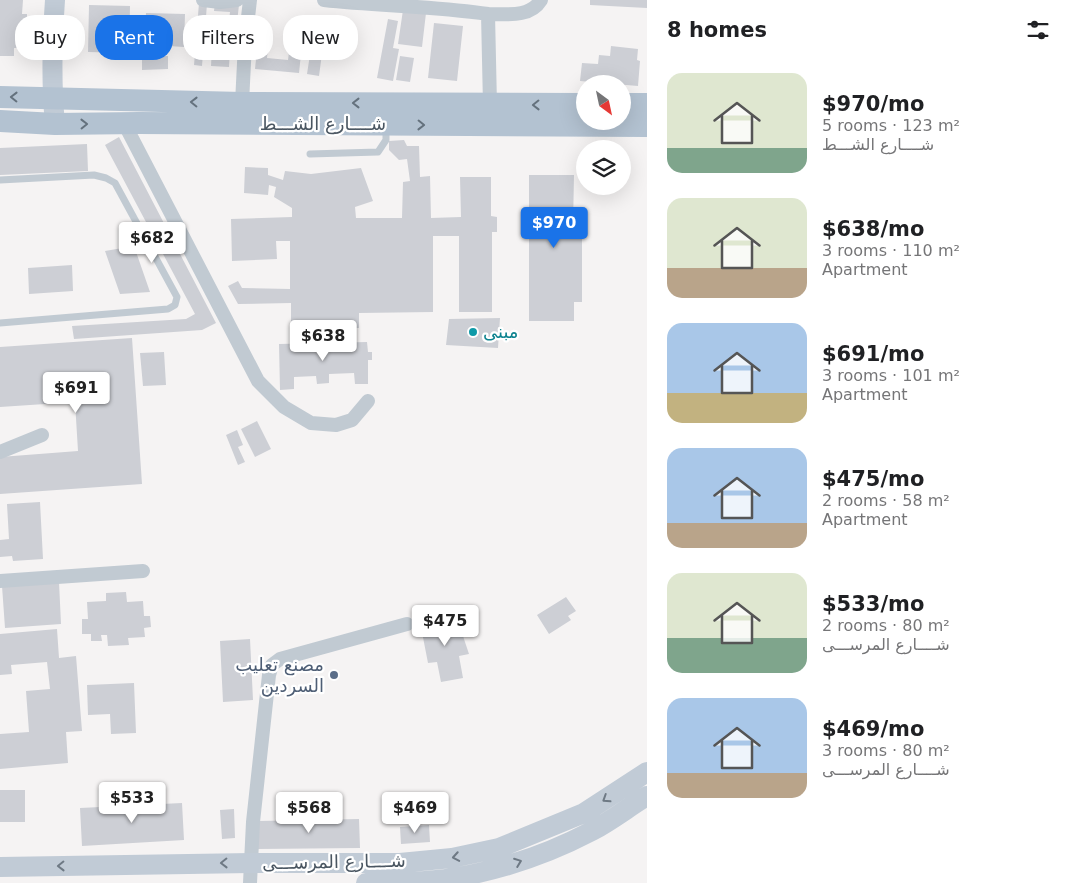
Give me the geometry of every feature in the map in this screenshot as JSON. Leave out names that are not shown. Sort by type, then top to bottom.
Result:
[{"type":"main road","name":"شــــارع الشـــط","points":[[0,97],[242,102],[576,104]]},
{"type":"main road","points":[[631,104],[647,104]]},
{"type":"main road","name":"شــــارع الشـــط","points":[[0,121],[55,124],[647,126]]},
{"type":"street","points":[[55,0],[52,41],[55,124]]},
{"type":"street","points":[[202,0],[220,2],[237,0]]},
{"type":"street","points":[[242,102],[245,44],[250,0]]},
{"type":"street","points":[[324,0],[388,6],[456,9],[488,14],[519,14],[530,11],[540,0]]},
{"type":"street","points":[[488,14],[490,104]]},
{"type":"street","points":[[124,123],[258,381],[284,407],[311,423],[336,425],[352,420],[368,401]]},
{"type":"street","points":[[0,452],[42,435]]},
{"type":"street","points":[[0,581],[143,571]]},
{"type":"street","points":[[250,883],[253,822],[269,675],[272,665],[280,659],[407,624]]},
{"type":"street","name":"شــــارع المرســـى","points":[[0,867],[400,863],[452,858],[499,848],[584,813],[647,772]]},
{"type":"street","name":"شــــارع المرســـى","points":[[366,883],[456,878],[506,867],[592,831],[647,796]]},
{"type":"lane","points":[[310,154],[378,152],[386,140],[386,124]]},
{"type":"lane","points":[[0,180],[94,175],[115,183],[177,297],[174,305],[168,309],[0,324]]},
{"type":"building","points":[[0,0],[23,0],[22,14],[27,15],[15,15],[14,56],[0,56]]},
{"type":"building","points":[[590,0],[647,0],[647,8],[590,5]]},
{"type":"building","points":[[199,3],[207,4],[206,15],[198,15]]},
{"type":"building","points":[[215,3],[239,5],[238,15],[230,15],[230,12],[214,11]]},
{"type":"building","points":[[89,5],[130,6],[130,15],[95,15],[95,52],[88,52]]},
{"type":"building","points":[[403,10],[426,13],[422,47],[398,44]]},
{"type":"building","points":[[146,13],[185,14],[183,15],[183,47],[173,46],[173,15],[146,15]]},
{"type":"building","points":[[388,19],[398,21],[393,48],[399,49],[393,81],[377,78]]},
{"type":"building","points":[[434,23],[463,26],[457,81],[428,78]]},
{"type":"building","points":[[611,46],[638,49],[637,60],[640,61],[638,86],[631,85],[631,75],[581,75],[582,63],[598,64],[599,55],[610,56]]},
{"type":"building","points":[[400,56],[414,58],[410,82],[396,80]]},
{"type":"building","points":[[142,60],[168,60],[168,69],[142,70]]},
{"type":"building","points":[[194,60],[202,60],[202,66],[194,65]]},
{"type":"building","points":[[211,60],[229,60],[229,67],[211,66]]},
{"type":"building","points":[[256,60],[300,60],[299,73],[255,69]]},
{"type":"building","points":[[309,60],[321,60],[319,76],[307,74]]},
{"type":"building","points":[[119,137],[216,323],[202,330],[74,339],[72,326],[186,319],[195,314],[105,145]]},
{"type":"building","points":[[404,140],[407,146],[419,146],[420,177],[430,176],[431,218],[461,217],[460,177],[491,177],[491,216],[497,217],[497,232],[492,232],[492,312],[459,312],[459,236],[433,236],[433,312],[359,313],[359,328],[291,328],[291,303],[238,304],[228,286],[238,281],[242,288],[290,289],[290,241],[276,241],[277,259],[232,261],[231,219],[292,217],[292,208],[274,197],[276,187],[269,185],[268,195],[244,193],[245,167],[268,168],[268,175],[283,180],[285,171],[311,174],[361,168],[373,201],[355,207],[356,218],[402,218],[403,182],[410,181],[407,159],[399,160],[389,150],[389,141]]},
{"type":"building","points":[[87,144],[88,171],[0,175],[0,148]]},
{"type":"building","points":[[529,175],[574,175],[573,225],[582,225],[582,302],[574,302],[574,321],[529,321]]},
{"type":"building","points":[[134,246],[150,292],[120,294],[105,251]]},
{"type":"building","points":[[72,265],[73,291],[29,294],[28,268]]},
{"type":"building","name":"مبنى","points":[[500,318],[498,348],[446,345],[449,319]]},
{"type":"building","points":[[132,338],[142,484],[0,494],[0,457],[78,451],[75,402],[0,407],[0,347]]},
{"type":"building","points":[[367,342],[368,352],[372,352],[372,360],[368,360],[368,384],[355,384],[354,373],[329,374],[329,383],[317,384],[316,376],[294,377],[294,389],[280,390],[279,344]]},
{"type":"building","points":[[164,352],[166,385],[143,386],[140,353]]},
{"type":"building","points":[[257,421],[271,449],[255,457],[241,429]]},
{"type":"building","points":[[237,430],[243,445],[238,447],[245,462],[238,465],[226,435]]},
{"type":"building","points":[[40,502],[43,559],[13,561],[12,556],[0,557],[0,540],[9,539],[7,504]]},
{"type":"building","points":[[59,582],[61,624],[5,628],[2,586]]},
{"type":"building","points":[[126,592],[127,602],[143,601],[144,616],[150,616],[151,627],[144,628],[145,637],[128,638],[129,645],[108,646],[107,635],[101,635],[102,641],[91,641],[91,634],[82,634],[82,619],[88,619],[87,602],[106,601],[106,593]]},
{"type":"building","points":[[566,597],[576,611],[568,616],[571,620],[549,634],[537,615]]},
{"type":"building","points":[[457,618],[469,654],[459,656],[463,678],[441,682],[437,662],[428,663],[420,622]]},
{"type":"building","points":[[57,629],[59,658],[76,656],[82,731],[66,732],[68,763],[0,769],[0,734],[29,732],[26,691],[50,689],[47,662],[11,665],[12,674],[0,675],[0,634]]},
{"type":"building","points":[[250,639],[253,700],[223,702],[220,641]]},
{"type":"building","points":[[134,683],[136,733],[111,734],[110,714],[88,715],[87,685]]},
{"type":"building","points":[[0,790],[25,790],[25,822],[0,822]]},
{"type":"building","points":[[182,803],[184,840],[82,846],[80,808]]},
{"type":"building","points":[[234,809],[235,838],[222,839],[220,810]]},
{"type":"building","points":[[359,819],[360,848],[258,849],[258,821]]},
{"type":"building","points":[[429,825],[430,842],[401,844],[400,827]]},
{"type":"place","name":"مبنى","points":[[473,332]]},
{"type":"place","name":"مصنع تعليب السردين","points":[[334,675]]}]
